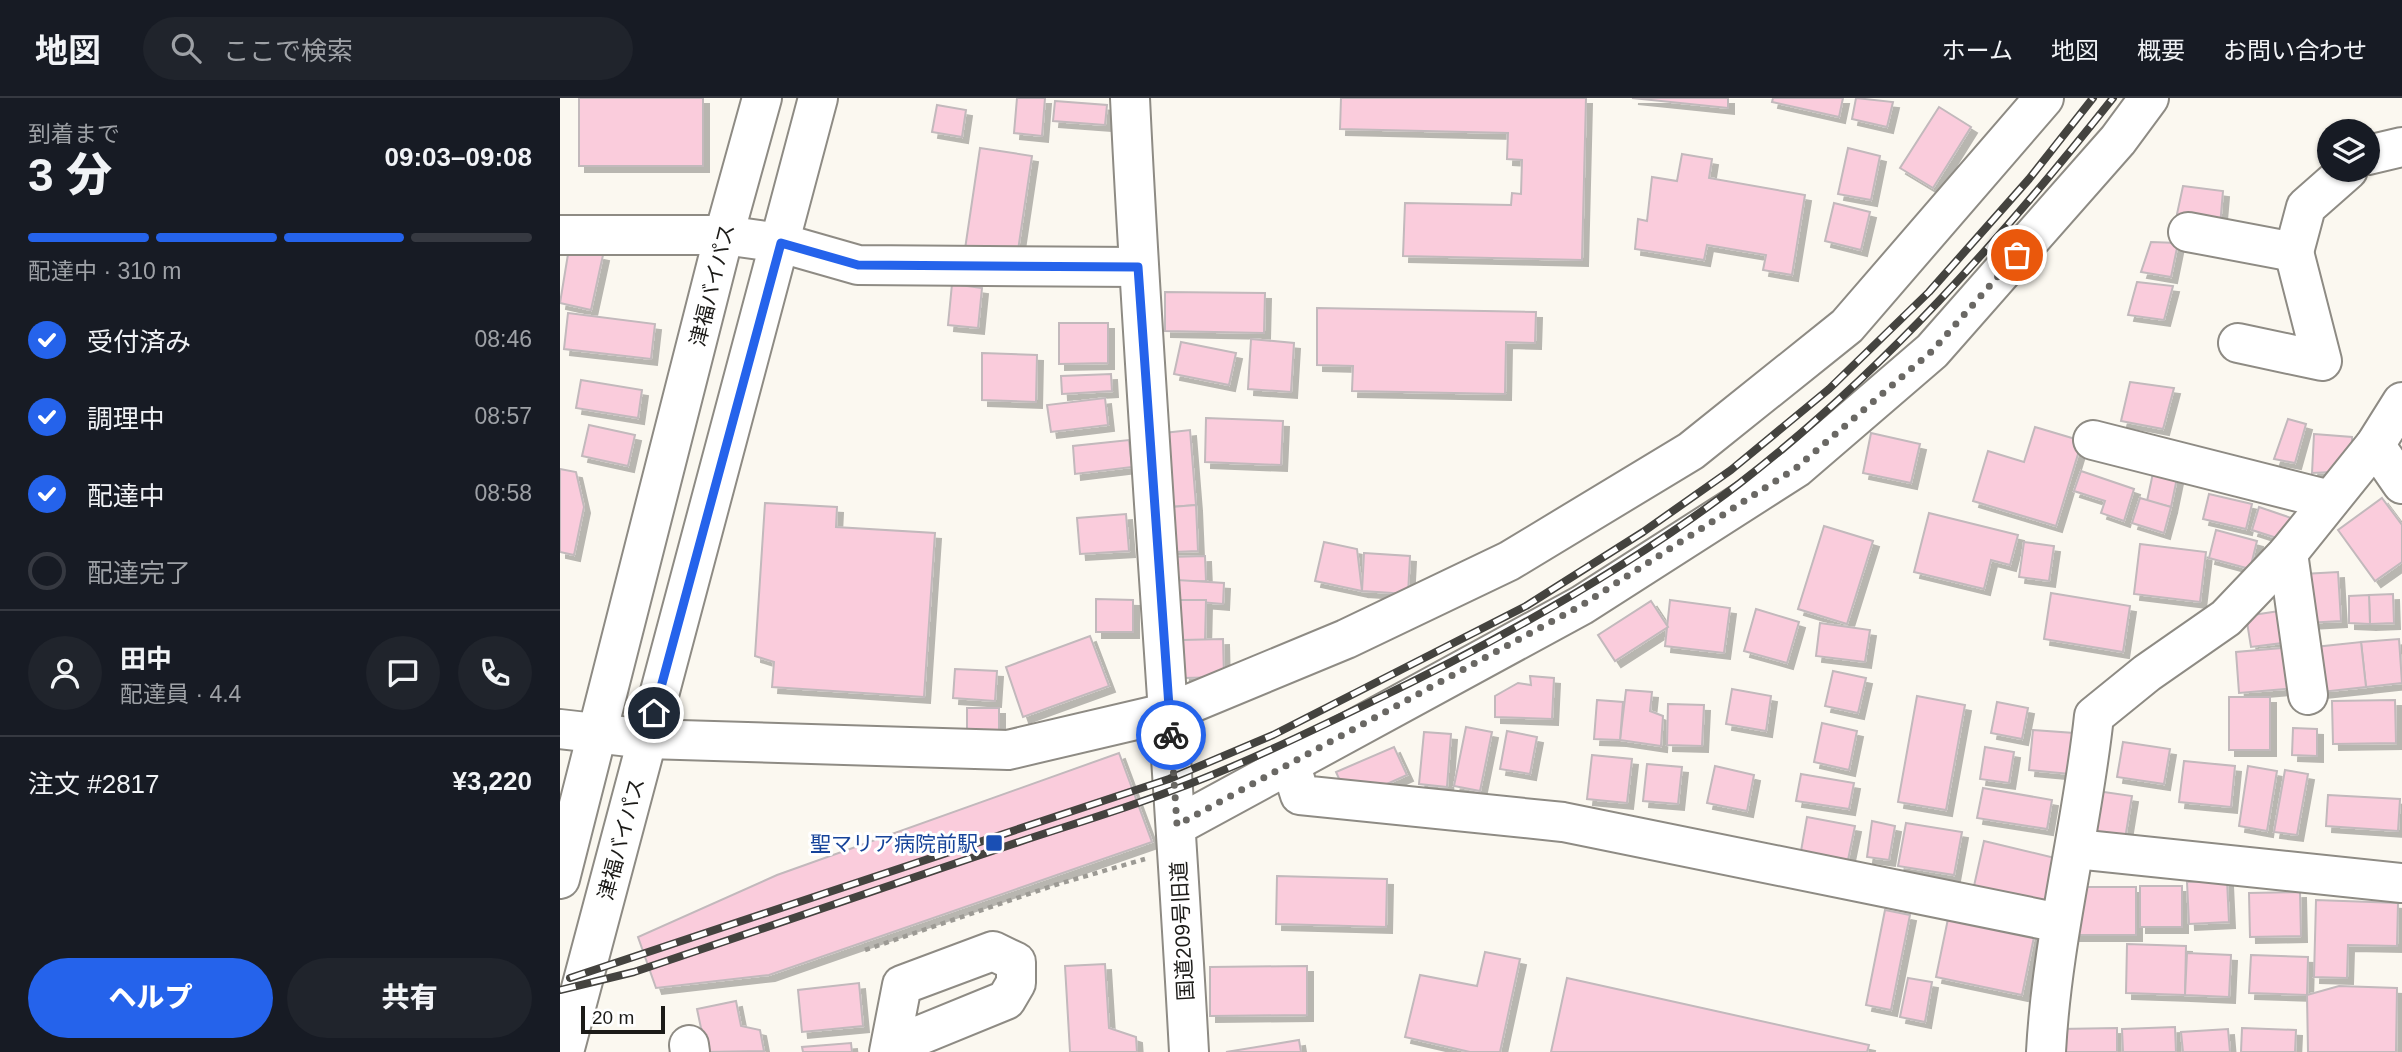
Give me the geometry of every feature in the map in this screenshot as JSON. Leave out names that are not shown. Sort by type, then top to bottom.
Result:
[{"type":"main road","name":"津福バイパス","points":[[560,879],[724,235],[762,98]]},
{"type":"main road","name":"津福バイパス","points":[[564,1052],[818,98]]},
{"type":"main road","name":"国道209号旧道","points":[[1130,98],[1138,267],[1170,712],[1189,1052]]},
{"type":"main road","points":[[560,729],[647,739],[1008,750],[1170,712],[1346,639],[1509,561],[1690,451],[1847,326],[2045,98]]},
{"type":"main road","points":[[1177,825],[1582,605],[1796,468],[1932,351],[2118,140],[2149,98]]},
{"type":"main road","points":[[2380,152],[2402,147]]},
{"type":"main road","points":[[2238,342],[2322,361],[2294,252],[2306,207],[2334,182]]},
{"type":"main road","points":[[2188,232],[2294,252]]},
{"type":"main road","points":[[560,235],[724,235],[781,243],[858,265],[1138,267]]},
{"type":"main road","points":[[2046,1052],[2048,1002],[2060,923],[2076,849],[2094,716],[2147,673],[2226,618],[2288,553],[2330,500],[2389,448],[2402,402]]},
{"type":"main road","points":[[2093,440],[2330,500]]},
{"type":"main road","points":[[2389,448],[2402,484]]},
{"type":"main road","points":[[2288,553],[2308,695]]},
{"type":"main road","points":[[1290,763],[1300,794],[1563,822],[2060,923]]},
{"type":"main road","points":[[2076,849],[2402,883]]},
{"type":"main road","points":[[889,1052],[902,985],[993,950],[1016,962],[1016,983],[1006,1000],[913,1038],[904,1052]]},
{"type":"path","points":[[865,950],[1055,885],[1152,857]]},
{"type":"building","points":[[579,98],[703,98],[703,166],[579,166]]},
{"type":"building","points":[[1017,98],[1045,98],[1042,136],[1014,133]]},
{"type":"building","points":[[1341,98],[1586,98],[1582,260],[1403,256],[1405,203],[1511,205],[1512,193],[1521,194],[1522,160],[1507,159],[1508,133],[1340,129]]},
{"type":"building","points":[[1632,98],[1728,98],[1728,108]]},
{"type":"building","points":[[1773,98],[1843,98],[1839,117],[1772,102]]},
{"type":"building","points":[[1856,98],[1893,102],[1887,127],[1852,119]]},
{"type":"building","points":[[1055,101],[1107,105],[1105,125],[1053,121]]},
{"type":"building","points":[[937,105],[966,110],[962,137],[932,132]]},
{"type":"building","points":[[1939,107],[1971,127],[1933,188],[1900,168]]},
{"type":"building","points":[[980,148],[1032,156],[1017,257],[965,249]]},
{"type":"building","points":[[1848,148],[1880,156],[1871,200],[1838,194]]},
{"type":"building","points":[[1682,154],[1712,159],[1709,178],[1805,195],[1792,275],[1763,270],[1766,255],[1707,245],[1704,260],[1635,249],[1638,219],[1647,221],[1652,177],[1677,181]]},
{"type":"building","points":[[2183,186],[2223,191],[2220,226],[2177,214]]},
{"type":"building","points":[[1834,203],[1870,212],[1861,250],[1825,241]]},
{"type":"building","points":[[2151,242],[2178,243],[2171,277],[2141,272]]},
{"type":"building","points":[[569,248],[603,255],[591,310],[560,303]]},
{"type":"building","points":[[2137,282],[2173,286],[2164,320],[2128,315]]},
{"type":"building","points":[[952,284],[982,288],[978,328],[948,325]]},
{"type":"building","points":[[1165,292],[1265,293],[1264,333],[1165,331]]},
{"type":"building","points":[[1317,308],[1536,312],[1535,343],[1506,342],[1505,394],[1352,391],[1353,366],[1317,365]]},
{"type":"building","points":[[568,313],[655,324],[651,359],[564,349]]},
{"type":"building","points":[[1059,323],[1108,323],[1108,363],[1059,364]]},
{"type":"building","points":[[1251,339],[1294,343],[1291,392],[1248,389]]},
{"type":"building","points":[[1181,342],[1236,353],[1229,385],[1174,374]]},
{"type":"building","points":[[982,353],[1037,355],[1036,402],[982,400]]},
{"type":"building","points":[[1111,374],[1112,391],[1062,394],[1061,376]]},
{"type":"building","points":[[581,380],[642,390],[638,418],[576,408]]},
{"type":"building","points":[[2130,382],[2174,388],[2163,429],[2121,421]]},
{"type":"building","points":[[1105,398],[1108,425],[1051,432],[1047,405]]},
{"type":"building","points":[[1206,418],[1283,421],[1281,465],[1205,462]]},
{"type":"building","points":[[2288,419],[2306,424],[2295,463],[2274,459]]},
{"type":"building","points":[[589,425],[635,435],[628,466],[582,456]]},
{"type":"building","points":[[2035,427],[2082,441],[2056,526],[1973,501],[1988,451],[2024,462]]},
{"type":"building","points":[[1190,430],[1196,505],[1171,507],[1164,433]]},
{"type":"building","points":[[1871,433],[1920,444],[1911,483],[1863,473]]},
{"type":"building","points":[[2314,434],[2352,437],[2352,471],[2312,473]]},
{"type":"building","points":[[1129,440],[1132,467],[1075,474],[1073,446]]},
{"type":"building","points":[[560,469],[576,472],[584,507],[574,555],[560,552]]},
{"type":"building","points":[[2081,471],[2134,489],[2124,521],[2101,513],[2105,501],[2074,491]]},
{"type":"building","points":[[2153,473],[2177,478],[2171,507],[2147,501]]},
{"type":"building","points":[[2209,494],[2252,504],[2246,529],[2203,519]]},
{"type":"building","points":[[2140,498],[2171,507],[2164,533],[2132,523]]},
{"type":"building","points":[[2382,498],[2402,525],[2402,562],[2375,581],[2338,530]]},
{"type":"building","points":[[765,503],[837,507],[836,527],[935,533],[924,697],[772,687],[774,662],[755,656]]},
{"type":"building","points":[[1196,505],[1198,551],[1173,552],[1171,507]]},
{"type":"building","points":[[2259,507],[2297,520],[2289,542],[2252,530]]},
{"type":"building","points":[[1929,513],[2018,535],[2010,565],[1991,560],[1984,589],[1914,572]]},
{"type":"building","points":[[1126,514],[1129,551],[1080,554],[1077,518]]},
{"type":"building","points":[[1824,526],[1873,541],[1847,624],[1798,609]]},
{"type":"building","points":[[2216,530],[2257,541],[2250,569],[2209,558]]},
{"type":"building","points":[[1324,542],[1357,549],[1362,591],[1315,581]]},
{"type":"building","points":[[2024,542],[2054,546],[2049,581],[2019,577]]},
{"type":"building","points":[[2140,544],[2206,552],[2200,602],[2134,594]]},
{"type":"building","points":[[1364,553],[1410,556],[1408,594],[1362,591]]},
{"type":"building","points":[[1205,556],[1206,581],[1169,582],[1169,557]]},
{"type":"building","points":[[2338,572],[2341,621],[2306,623],[2303,574]]},
{"type":"building","points":[[1177,580],[1224,583],[1223,604],[1176,600]]},
{"type":"building","points":[[2051,593],[2130,606],[2123,652],[2044,639]]},
{"type":"building","points":[[2393,594],[2394,623],[2370,624],[2369,595]]},
{"type":"building","points":[[2369,595],[2370,624],[2349,623],[2349,596]]},
{"type":"building","points":[[1096,599],[1133,600],[1133,632],[1096,632]]},
{"type":"building","points":[[1176,600],[1206,600],[1205,641],[1176,640]]},
{"type":"building","points":[[1670,600],[1730,608],[1724,653],[1665,646]]},
{"type":"building","points":[[1651,601],[1668,627],[1615,661],[1598,635]]},
{"type":"building","points":[[1756,609],[1799,622],[1787,663],[1744,651]]},
{"type":"building","points":[[2286,610],[2291,642],[2251,647],[2246,616]]},
{"type":"building","points":[[1820,623],[1870,630],[1865,662],[1816,656]]},
{"type":"building","points":[[1090,636],[1109,686],[1023,717],[1006,667]]},
{"type":"building","points":[[1223,639],[1224,677],[1184,678],[1183,640]]},
{"type":"building","points":[[2399,639],[2402,683],[2366,687],[2361,642]]},
{"type":"building","points":[[2361,642],[2366,687],[2321,692],[2315,647]]},
{"type":"building","points":[[2295,647],[2298,688],[2239,693],[2236,652]]},
{"type":"building","points":[[955,669],[997,671],[995,701],[953,698]]},
{"type":"building","points":[[1833,671],[1866,678],[1858,713],[1825,706]]},
{"type":"building","points":[[1530,676],[1554,678],[1552,719],[1495,717],[1495,696],[1518,683],[1531,685]]},
{"type":"building","points":[[1732,689],[1771,696],[1766,731],[1726,724]]},
{"type":"building","points":[[1626,690],[1652,692],[1650,711],[1663,716],[1661,746],[1620,740]]},
{"type":"building","points":[[1917,696],[1965,705],[1946,810],[1898,802]]},
{"type":"building","points":[[2229,697],[2270,697],[2270,750],[2229,750]]},
{"type":"building","points":[[1597,700],[1623,702],[1620,740],[1594,739]]},
{"type":"building","points":[[2395,700],[2396,743],[2333,744],[2332,701]]},
{"type":"building","points":[[1997,702],[2028,708],[2022,739],[1991,733]]},
{"type":"building","points":[[1668,704],[1704,705],[1702,746],[1667,745]]},
{"type":"building","points":[[967,708],[999,708],[999,731],[967,731]]},
{"type":"building","points":[[1822,723],[1857,731],[1849,770],[1814,762]]},
{"type":"building","points":[[1466,727],[1492,732],[1480,791],[1454,786]]},
{"type":"building","points":[[2293,728],[2317,729],[2317,756],[2292,755]]},
{"type":"building","points":[[2033,730],[2074,733],[2070,774],[2029,770]]},
{"type":"building","points":[[1507,731],[1537,737],[1530,774],[1500,769]]},
{"type":"building","points":[[1424,732],[1451,734],[1447,787],[1419,784]]},
{"type":"building","points":[[2123,742],[2170,749],[2164,784],[2117,777]]},
{"type":"building","points":[[1394,747],[1407,775],[1369,792],[1345,792],[1336,772]]},
{"type":"building","points":[[1985,747],[2014,752],[2009,783],[1980,779]]},
{"type":"building","points":[[1119,753],[1152,842],[769,975],[656,988],[638,937],[777,875]]},
{"type":"building","points":[[1592,755],[1632,759],[1627,803],[1587,799]]},
{"type":"building","points":[[2184,761],[2235,766],[2231,807],[2179,802]]},
{"type":"building","points":[[1647,764],[1682,767],[1678,804],[1643,801]]},
{"type":"building","points":[[1715,766],[1754,775],[1747,811],[1707,803]]},
{"type":"building","points":[[2248,766],[2277,771],[2267,831],[2239,826]]},
{"type":"building","points":[[2285,770],[2308,774],[2297,835],[2274,832]]},
{"type":"building","points":[[1801,774],[1854,783],[1849,809],[1796,801]]},
{"type":"building","points":[[1983,788],[2052,800],[2047,829],[1977,818]]},
{"type":"building","points":[[2097,791],[2132,796],[2125,839],[2091,834]]},
{"type":"building","points":[[2328,795],[2400,799],[2398,831],[2326,826]]},
{"type":"building","points":[[1807,817],[1855,826],[1848,860],[1801,851]]},
{"type":"building","points":[[1872,821],[1895,826],[1889,860],[1867,857]]},
{"type":"building","points":[[1906,823],[1962,832],[1954,875],[1898,866]]},
{"type":"building","points":[[1984,841],[2059,859],[2048,904],[1974,886]]},
{"type":"building","points":[[1277,876],[1387,879],[1386,927],[1276,924]]},
{"type":"building","points":[[2227,880],[2229,922],[2189,924],[2187,882]]},
{"type":"building","points":[[2140,886],[2182,886],[2182,927],[2140,927]]},
{"type":"building","points":[[2074,887],[2136,887],[2136,935],[2074,935]]},
{"type":"building","points":[[2300,892],[2301,936],[2250,937],[2249,893]]},
{"type":"building","points":[[2316,900],[2398,903],[2397,946],[2348,945],[2347,978],[2314,977]]},
{"type":"building","points":[[1885,910],[1910,915],[1891,1010],[1866,1005]]},
{"type":"building","points":[[1949,914],[2035,932],[2022,995],[1936,977]]},
{"type":"building","points":[[2127,944],[2186,946],[2185,995],[2126,993]]},
{"type":"building","points":[[1485,952],[1520,959],[1500,1052],[1470,1052],[1405,1037],[1420,975],[1477,986]]},
{"type":"building","points":[[2187,953],[2231,955],[2229,997],[2185,995]]},
{"type":"building","points":[[2251,955],[2308,957],[2307,995],[2249,993]]},
{"type":"building","points":[[1105,964],[1109,1028],[1136,1037],[1137,1052],[1070,1052],[1065,966]]},
{"type":"building","points":[[1307,966],[1307,1015],[1210,1016],[1210,967]]},
{"type":"building","points":[[1567,978],[1869,1045],[1867,1052],[1551,1052]]},
{"type":"building","points":[[1908,978],[1932,982],[1925,1022],[1900,1017]]},
{"type":"building","points":[[859,983],[863,1026],[802,1032],[798,990]]},
{"type":"building","points":[[2339,986],[2397,988],[2396,1052],[2308,1052],[2307,995]]},
{"type":"building","points":[[736,1001],[741,1026],[760,1030],[764,1051],[706,1052],[697,1009]]},
{"type":"building","points":[[2175,1027],[2176,1052],[2123,1052],[2122,1029]]},
{"type":"building","points":[[2117,1028],[2117,1052],[2059,1052],[2059,1029]]},
{"type":"building","points":[[2242,1028],[2296,1030],[2295,1052],[2241,1052]]},
{"type":"building","points":[[2228,1029],[2230,1052],[2183,1052],[2181,1032]]},
{"type":"building","points":[[1299,1040],[1301,1052],[1226,1052]]},
{"type":"building","points":[[851,1043],[852,1052],[803,1052],[802,1047]]},
{"type":"railway","points":[[570,978],[1169,779],[1273,735],[1526,606],[1643,532],[1731,470],[1829,389],[1929,292],[2029,179],[2093,98]]},
{"type":"railway","points":[[560,990],[634,972],[1194,782],[1295,739],[1513,629],[1607,574],[1697,515],[1792,441],[1843,396],[1891,350],[1984,252],[2113,98]]},
{"type":"way so far","points":[[1171,735],[1177,825],[1582,605],[1796,468],[1932,351],[2017,255]]},
{"type":"place","name":"聖マリア病院前駅","points":[[994,843]]},
{"type":"route","points":[[654,713],[781,243],[858,265],[1138,267],[1171,735]]}]
